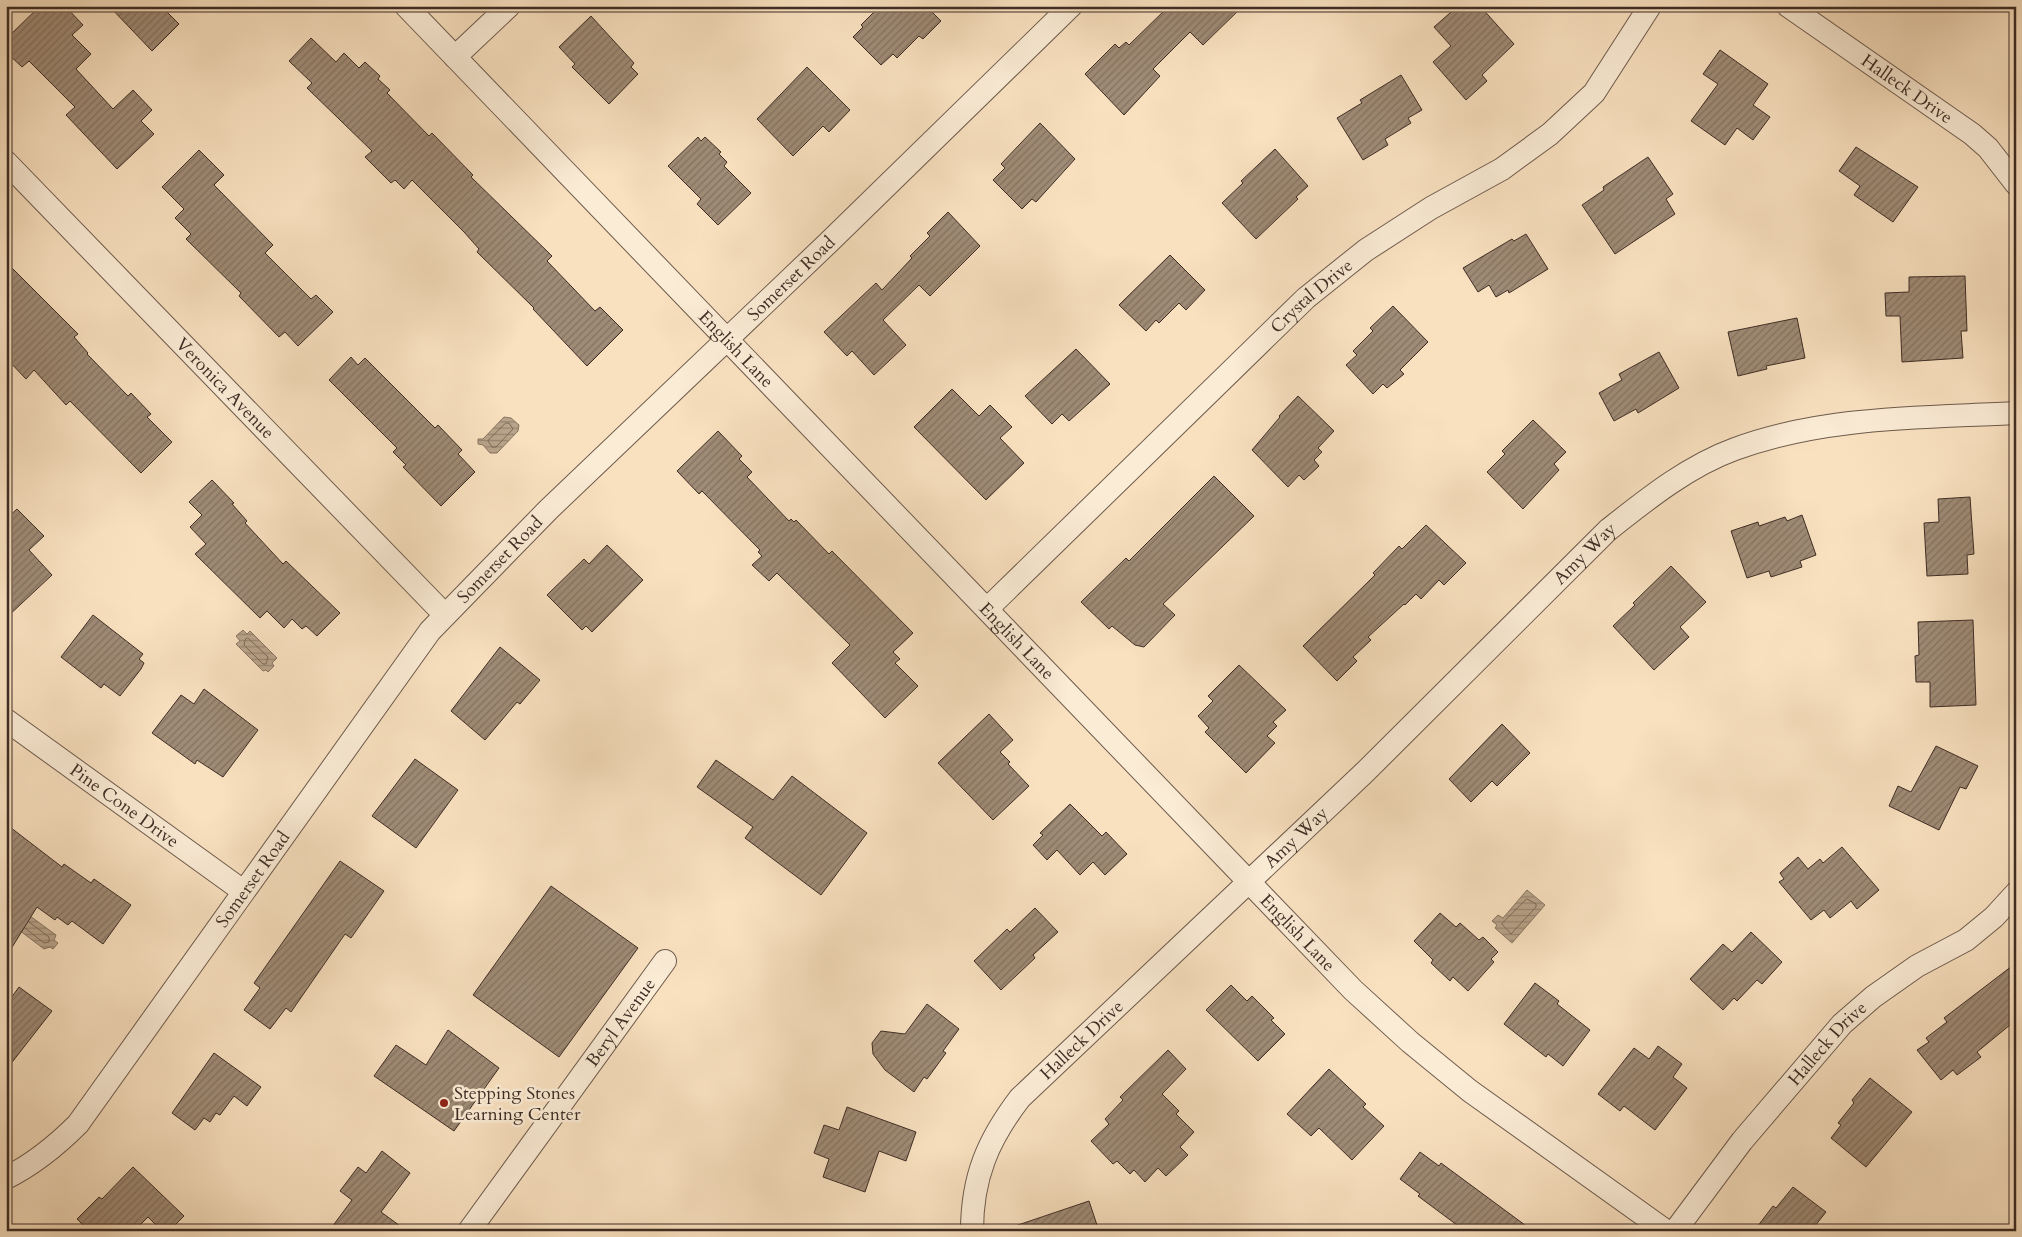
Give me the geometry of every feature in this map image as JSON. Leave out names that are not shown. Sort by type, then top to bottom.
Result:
[{"type":"street","name":"English Lane","points":[[406,6],[1353,990],[1410,1042],[1470,1091],[1666,1231]]},
{"type":"street","points":[[455,57],[509,6]]},
{"type":"street","name":"Somerset Road","points":[[6,1178],[27,1168],[54,1148],[78,1124],[243,891],[430,632],[445,615],[548,510],[727,340],[1071,6]]},
{"type":"street","name":"Crystal Drive","points":[[987,609],[1306,298],[1366,250],[1431,208],[1502,169],[1550,134],[1594,93],[1650,6]]},
{"type":"street","name":"Halleck Drive","points":[[1788,6],[1972,134],[1988,148],[2016,184]]},
{"type":"street","name":"Veronica Avenue","points":[[6,162],[445,615]]},
{"type":"street","name":"Amy Way","points":[[1248,881],[1365,772],[1608,530],[1647,499],[1697,468],[1734,449],[1813,429],[1858,422],[2016,413]]},
{"type":"street","name":"Pine Cone Drive","points":[[6,720],[243,891]]},
{"type":"street","name":"Halleck Drive","points":[[972,1231],[972,1210],[985,1153],[1000,1124],[1020,1098],[1248,881]]},
{"type":"street","name":"Halleck Drive","points":[[1675,1231],[1742,1141],[1842,1024],[1873,997],[1918,966],[1966,940],[1994,917],[2016,893]]},
{"type":"street","name":"Beryl Avenue","points":[[469,1231],[665,961]]},
{"type":"water","points":[[504,417],[511,418],[519,425],[518,431],[497,453],[490,453],[483,445],[478,444],[478,439],[483,439]]},
{"type":"water","points":[[243,630],[247,634],[250,631],[277,658],[272,663],[274,666],[268,672],[266,670],[263,671],[236,644],[240,641],[236,636]]},
{"type":"water","points":[[1527,890],[1545,905],[1512,943],[1495,928],[1497,925],[1492,921],[1498,915],[1503,918]]},
{"type":"water","points":[[30,916],[56,935],[54,940],[58,943],[53,949],[50,947],[44,949],[19,930]]},
{"type":"building","points":[[40,6],[65,6],[83,25],[72,35],[91,54],[76,69],[113,109],[133,90],[152,110],[141,121],[154,134],[117,169],[66,115],[75,107],[29,61],[22,67],[6,52],[6,39]]},
{"type":"building","points":[[109,6],[161,6],[179,24],[152,51]]},
{"type":"building","points":[[880,6],[926,6],[941,21],[923,39],[919,36],[897,58],[893,54],[881,65],[853,37],[863,27],[861,25]]},
{"type":"building","points":[[1169,6],[1243,6],[1203,45],[1190,32],[1153,69],[1160,76],[1124,115],[1085,74],[1115,44],[1119,48],[1126,42],[1129,45]]},
{"type":"building","points":[[1458,6],[1480,6],[1514,44],[1482,75],[1487,81],[1466,100],[1433,62],[1451,46],[1434,27]]},
{"type":"building","points":[[591,16],[634,63],[631,67],[638,74],[609,104],[572,67],[575,64],[559,47]]},
{"type":"building","points":[[311,38],[336,62],[344,53],[359,68],[365,62],[380,76],[378,79],[390,90],[387,93],[429,136],[432,133],[473,175],[471,177],[552,256],[547,261],[595,311],[600,307],[623,330],[587,366],[534,308],[477,252],[479,249],[464,232],[412,180],[404,189],[395,180],[391,183],[365,157],[372,151],[307,88],[312,83],[289,61]]},
{"type":"building","points":[[1720,50],[1768,84],[1753,105],[1770,117],[1753,140],[1737,128],[1725,145],[1691,121],[1718,84],[1703,74]]},
{"type":"building","points":[[807,67],[850,110],[829,132],[823,126],[793,156],[757,119]]},
{"type":"building","points":[[1401,75],[1422,110],[1408,118],[1411,123],[1385,139],[1388,145],[1363,160],[1337,118],[1362,103],[1360,100]]},
{"type":"building","points":[[1040,123],[1075,159],[1036,202],[1032,199],[1022,209],[993,180],[1005,168],[1001,164]]},
{"type":"building","points":[[698,137],[701,141],[705,137],[721,152],[719,154],[727,162],[724,166],[751,193],[718,225],[697,204],[701,199],[668,166]]},
{"type":"building","points":[[1856,147],[1918,187],[1893,222],[1854,195],[1860,186],[1839,171]]},
{"type":"building","points":[[1275,149],[1308,186],[1296,197],[1298,199],[1256,239],[1222,203],[1243,183],[1241,181]]},
{"type":"building","points":[[199,150],[224,175],[214,185],[273,245],[265,253],[311,299],[316,295],[333,312],[298,346],[285,332],[279,337],[239,296],[241,293],[186,239],[191,234],[175,218],[184,209],[162,187]]},
{"type":"building","points":[[1648,157],[1673,194],[1666,199],[1675,214],[1615,254],[1582,205],[1604,190],[1603,187]]},
{"type":"building","points":[[948,212],[980,246],[930,296],[919,285],[883,320],[906,345],[874,375],[852,351],[847,356],[824,332],[876,283],[882,290],[912,258],[910,256],[930,236],[927,233]]},
{"type":"building","points":[[1526,234],[1548,269],[1509,293],[1508,290],[1496,297],[1489,285],[1478,292],[1463,268],[1512,239],[1514,241]]},
{"type":"building","points":[[1170,255],[1205,290],[1186,310],[1179,303],[1159,323],[1156,320],[1146,331],[1119,305]]},
{"type":"building","points":[[6,262],[78,334],[74,337],[87,354],[128,396],[131,393],[151,414],[147,417],[172,442],[141,473],[70,401],[66,405],[34,370],[26,379],[6,358]]},
{"type":"building","points":[[1965,276],[1967,331],[1961,331],[1963,358],[1902,362],[1900,316],[1886,316],[1885,293],[1909,292],[1909,277]]},
{"type":"building","points":[[1393,306],[1428,342],[1400,370],[1404,374],[1387,388],[1383,384],[1373,394],[1346,365],[1357,355],[1353,351],[1373,331],[1370,328]]},
{"type":"building","points":[[1797,318],[1805,358],[1766,366],[1767,369],[1738,376],[1728,332]]},
{"type":"building","points":[[1076,349],[1110,384],[1069,421],[1062,414],[1052,424],[1025,396]]},
{"type":"building","points":[[1659,352],[1679,388],[1638,413],[1636,409],[1614,421],[1599,393],[1622,380],[1619,374]]},
{"type":"building","points":[[351,357],[358,365],[365,358],[435,428],[438,425],[462,450],[458,454],[475,472],[441,506],[403,467],[406,465],[393,452],[397,448],[329,380]]},
{"type":"building","points":[[952,389],[979,416],[990,405],[1012,427],[1000,438],[1024,463],[986,500],[914,427]]},
{"type":"building","points":[[1298,396],[1334,431],[1318,448],[1322,452],[1314,460],[1319,466],[1304,480],[1299,475],[1288,487],[1252,450]]},
{"type":"building","points":[[1533,420],[1566,452],[1554,464],[1559,470],[1523,509],[1487,472],[1505,454],[1502,451]]},
{"type":"building","points":[[718,431],[742,456],[739,459],[752,472],[747,477],[789,521],[791,519],[794,522],[796,520],[829,554],[832,551],[913,633],[893,652],[900,659],[895,663],[918,686],[885,718],[832,663],[850,645],[777,573],[769,581],[752,565],[762,556],[758,552],[760,550],[702,491],[699,494],[677,471]]},
{"type":"building","points":[[1214,476],[1254,516],[1163,604],[1175,615],[1144,647],[1135,645],[1112,626],[1109,629],[1081,602],[1126,558],[1129,561]]},
{"type":"building","points":[[212,480],[234,503],[232,504],[247,521],[245,523],[283,564],[286,561],[340,613],[317,636],[306,626],[302,629],[292,619],[284,628],[267,611],[260,618],[195,554],[206,544],[190,527],[202,515],[189,502]]},
{"type":"building","points":[[1970,497],[1974,554],[1967,555],[1968,574],[1927,576],[1924,523],[1939,522],[1938,499]]},
{"type":"building","points":[[17,509],[44,536],[29,550],[52,575],[6,618],[6,519]]},
{"type":"building","points":[[1802,515],[1816,555],[1800,561],[1802,567],[1771,577],[1769,571],[1747,578],[1731,531],[1758,522],[1759,526],[1785,517],[1787,521]]},
{"type":"building","points":[[1426,525],[1466,563],[1444,585],[1439,580],[1421,599],[1416,594],[1404,604],[1368,637],[1371,640],[1353,657],[1357,661],[1337,681],[1303,646],[1375,575],[1373,573],[1399,546],[1402,549]]},
{"type":"building","points":[[607,545],[643,580],[592,632],[586,626],[582,630],[547,595],[584,559],[589,564]]},
{"type":"building","points":[[1671,566],[1706,602],[1680,627],[1689,637],[1654,670],[1613,626],[1635,605],[1633,603]]},
{"type":"building","points":[[93,615],[143,654],[139,659],[144,663],[141,669],[120,696],[104,684],[101,688],[61,657]]},
{"type":"building","points":[[1973,620],[1976,705],[1930,707],[1930,682],[1916,682],[1915,656],[1919,655],[1918,622]]},
{"type":"building","points":[[500,647],[540,680],[520,704],[517,702],[485,740],[451,711]]},
{"type":"building","points":[[1239,665],[1286,710],[1273,722],[1277,726],[1267,736],[1275,743],[1246,773],[1205,732],[1209,728],[1198,716],[1213,701],[1208,696]]},
{"type":"building","points":[[204,689],[258,730],[223,777],[197,760],[195,764],[152,733],[181,695],[194,704]]},
{"type":"building","points":[[989,714],[1013,740],[1000,752],[1010,762],[1008,764],[1029,786],[993,820],[938,763]]},
{"type":"building","points":[[1502,724],[1530,753],[1497,786],[1492,781],[1471,802],[1449,779]]},
{"type":"building","points":[[1936,746],[1978,766],[1966,789],[1960,787],[1939,830],[1889,806],[1898,786],[1911,792]]},
{"type":"building","points":[[415,759],[458,790],[416,848],[372,816]]},
{"type":"building","points":[[716,760],[773,800],[792,776],[867,833],[821,895],[745,838],[753,827],[697,787]]},
{"type":"building","points":[[1070,804],[1102,836],[1106,832],[1127,854],[1105,875],[1093,862],[1080,875],[1057,850],[1047,860],[1033,845],[1043,835],[1040,833]]},
{"type":"building","points":[[6,824],[62,867],[64,864],[91,883],[94,879],[131,905],[103,944],[72,921],[68,925],[57,917],[55,920],[37,907],[6,957]]},
{"type":"building","points":[[1842,847],[1879,890],[1857,909],[1851,901],[1830,918],[1824,910],[1811,920],[1779,882],[1784,879],[1780,873],[1798,857],[1808,869],[1820,859],[1823,863]]},
{"type":"building","points":[[340,861],[384,891],[351,938],[345,934],[291,1012],[286,1008],[270,1029],[244,1010],[260,988],[254,983]]},
{"type":"building","points":[[551,886],[638,948],[559,1057],[473,995]]},
{"type":"building","points":[[1035,908],[1058,932],[1033,955],[1035,958],[1001,990],[974,961],[1007,929],[1010,932]]},
{"type":"building","points":[[1440,913],[1456,927],[1460,923],[1479,940],[1483,937],[1498,952],[1491,959],[1494,962],[1468,991],[1453,977],[1450,981],[1431,963],[1433,960],[1414,941]]},
{"type":"building","points":[[1751,932],[1782,962],[1762,984],[1757,980],[1737,1001],[1734,998],[1723,1010],[1690,979],[1723,944],[1732,952]]},
{"type":"building","points":[[2016,963],[2016,1020],[1977,1052],[1981,1057],[1957,1075],[1953,1070],[1941,1080],[1917,1050],[1929,1042],[1926,1038],[1947,1022],[1944,1018]]},
{"type":"building","points":[[1535,983],[1559,1001],[1557,1004],[1590,1030],[1563,1066],[1548,1054],[1546,1057],[1504,1024]]},
{"type":"building","points":[[1231,985],[1247,1001],[1252,996],[1274,1018],[1271,1020],[1285,1034],[1258,1061],[1206,1010]]},
{"type":"building","points":[[19,987],[52,1011],[6,1070],[6,1005]]},
{"type":"building","points":[[927,1004],[959,1029],[943,1051],[946,1053],[927,1079],[924,1077],[914,1092],[885,1070],[873,1054],[872,1043],[881,1031],[905,1034]]},
{"type":"building","name":"Stepping Stones Learning Center","points":[[448,1030],[499,1068],[454,1131],[374,1076],[396,1045],[426,1065]]},
{"type":"building","points":[[1658,1046],[1682,1064],[1673,1077],[1687,1088],[1655,1130],[1624,1106],[1620,1111],[1598,1094],[1634,1048],[1649,1059]]},
{"type":"building","points":[[1168,1050],[1186,1069],[1162,1094],[1179,1111],[1176,1114],[1194,1132],[1180,1147],[1188,1155],[1166,1176],[1158,1168],[1145,1182],[1134,1170],[1130,1174],[1117,1161],[1113,1164],[1091,1141],[1109,1124],[1105,1119],[1123,1100],[1120,1097]]},
{"type":"building","points":[[214,1053],[261,1087],[247,1106],[234,1096],[220,1115],[216,1113],[210,1122],[204,1118],[195,1130],[172,1113]]},
{"type":"building","points":[[1329,1069],[1366,1104],[1363,1107],[1384,1126],[1352,1160],[1319,1128],[1311,1136],[1287,1114]]},
{"type":"building","points":[[1870,1078],[1912,1112],[1866,1167],[1831,1138],[1841,1125],[1838,1123],[1854,1103],[1852,1100]]},
{"type":"building","points":[[847,1107],[916,1132],[906,1161],[879,1151],[865,1192],[823,1177],[829,1159],[814,1153],[824,1125],[839,1130]]},
{"type":"building","points":[[382,1151],[410,1173],[381,1212],[407,1231],[329,1231],[352,1200],[340,1191],[358,1167],[366,1173]]},
{"type":"building","points":[[1420,1152],[1439,1166],[1441,1163],[1533,1231],[1465,1231],[1418,1196],[1420,1194],[1400,1179]]},
{"type":"building","points":[[133,1167],[184,1216],[169,1231],[162,1231],[148,1217],[134,1231],[89,1231],[77,1219],[99,1197],[102,1199]]},
{"type":"building","points":[[1793,1187],[1826,1212],[1811,1231],[1754,1231],[1773,1206],[1776,1208]]},
{"type":"building","points":[[1089,1201],[1099,1231],[1013,1231],[1012,1227]]},
{"type":"place","name":"Stepping Stones Learning Center","points":[[444,1103]]}]
